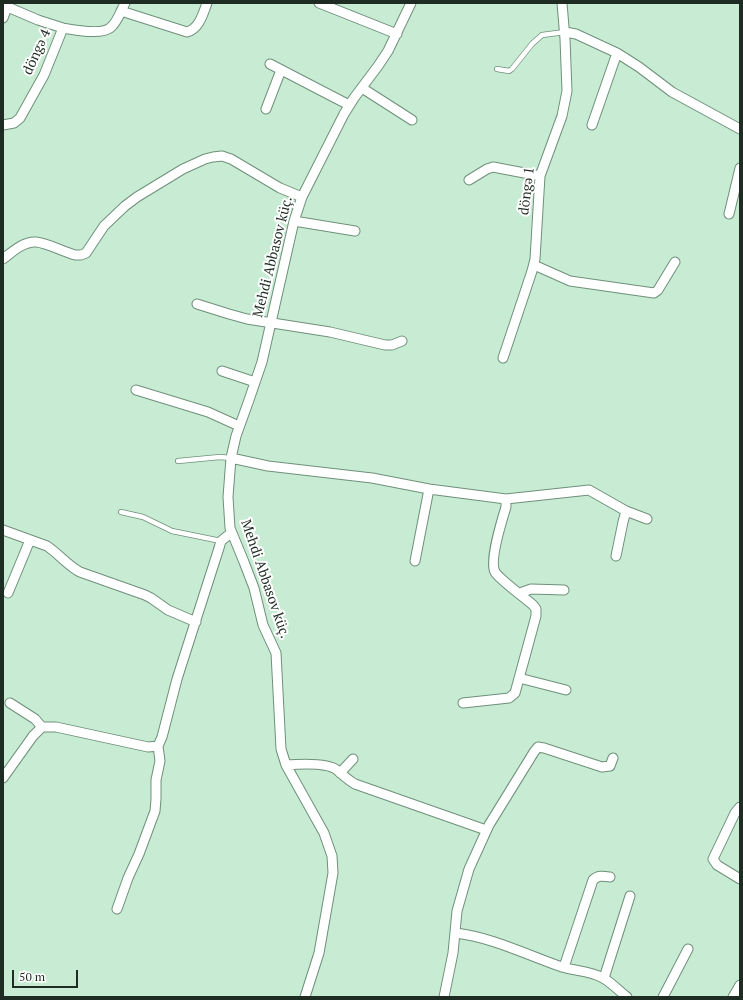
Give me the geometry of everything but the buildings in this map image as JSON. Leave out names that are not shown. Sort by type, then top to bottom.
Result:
[{"type":"street","points":[[123,7],[187,32],[192,31],[196,27],[207,3]]},
{"type":"street","points":[[320,3],[397,34]]},
{"type":"street","name":"Mehdi Abbasov küç.","points":[[305,997],[319,953],[333,863],[329,845],[324,833],[286,765],[280,744],[276,653],[264,625],[254,588],[231,533],[228,497],[231,458],[239,426],[255,382],[271,323],[294,221],[302,197],[349,105],[388,51],[411,3]]},
{"type":"street","name":"döngə 1","points":[[503,358],[534,265],[540,176],[566,102],[565,32],[562,3]]},
{"type":"street","points":[[3,18],[5,6],[38,20],[63,28]]},
{"type":"street","name":"döngə 4","points":[[3,125],[14,123],[20,118],[44,75],[63,28],[74,30],[104,30],[110,28],[114,24],[123,7]]},
{"type":"street","points":[[565,32],[576,34],[617,53],[639,67],[672,92],[740,129]]},
{"type":"street","points":[[592,125],[617,53]]},
{"type":"street","points":[[270,64],[349,105]]},
{"type":"street","points":[[266,109],[281,70]]},
{"type":"street","points":[[362,88],[412,120]]},
{"type":"street","points":[[3,259],[22,246],[36,242],[75,255],[86,253],[104,226],[125,206],[137,197],[184,169],[214,156],[231,158],[280,188],[302,197]]},
{"type":"street","points":[[469,180],[486,169],[493,167],[540,176]]},
{"type":"street","points":[[729,214],[740,168]]},
{"type":"street","points":[[294,221],[355,231]]},
{"type":"street","points":[[534,265],[570,281],[654,293],[658,290],[675,262]]},
{"type":"street","points":[[197,304],[229,314],[271,323],[330,332],[385,344],[392,345],[402,342]]},
{"type":"street","points":[[222,371],[255,382]]},
{"type":"street","points":[[136,390],[208,412],[239,426]]},
{"type":"street","points":[[231,458],[268,466],[372,478],[429,489],[506,499],[589,490],[626,511],[647,519]]},
{"type":"street","points":[[415,561],[429,489]]},
{"type":"street","points":[[463,703],[509,698],[515,693],[536,616],[536,609],[494,571],[493,560],[506,507],[506,499]]},
{"type":"street","points":[[616,556],[622,522],[626,511]]},
{"type":"street","points":[[3,530],[53,550],[75,570],[152,598],[168,610],[196,622]]},
{"type":"street","points":[[117,909],[131,869],[139,854],[155,811],[156,780],[160,761],[158,746],[162,737],[177,679],[221,541],[231,533]]},
{"type":"street","points":[[8,593],[30,540]]},
{"type":"street","points":[[520,593],[531,589],[564,590]]},
{"type":"street","points":[[519,678],[566,690]]},
{"type":"street","points":[[10,703],[35,720],[42,727],[56,727],[148,747],[158,746]]},
{"type":"street","points":[[3,778],[33,736],[42,727]]},
{"type":"street","points":[[444,997],[453,953],[457,911],[469,869],[486,830],[534,752],[538,747],[544,748],[602,767],[610,766],[613,758]]},
{"type":"street","points":[[340,773],[353,759]]},
{"type":"street","points":[[286,765],[298,764],[332,767],[355,784],[486,830]]},
{"type":"street","points":[[740,806],[735,813],[713,859],[717,866],[740,879]]},
{"type":"street","points":[[564,967],[593,880],[600,876],[610,877]]},
{"type":"street","points":[[604,978],[630,896]]},
{"type":"street","points":[[455,933],[464,934],[502,945],[564,967],[604,978],[616,994],[627,997]]},
{"type":"street","points":[[663,997],[688,950]]},
{"type":"street","points":[[734,997],[740,985]]},
{"type":"lane","points":[[497,69],[509,71],[512,69],[532,44],[542,35],[565,32]]},
{"type":"lane","points":[[178,461],[220,457],[231,458]]},
{"type":"lane","points":[[121,512],[143,517],[172,531],[221,541]]}]
